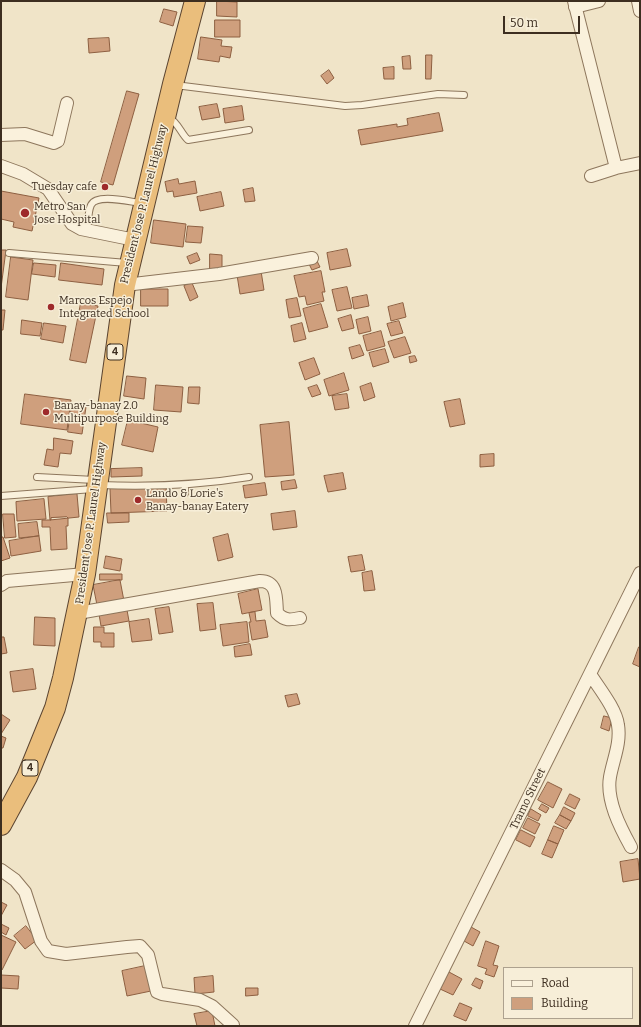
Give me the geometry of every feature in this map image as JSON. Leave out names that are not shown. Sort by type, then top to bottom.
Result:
[{"type":"highway","name":"President Jose P. Laurel Highway","points":[[1,826],[27,777],[55,708],[64,678],[85,574],[125,285],[143,204],[173,84],[196,1]]},
{"type":"street","points":[[599,1],[574,4],[616,168]]},
{"type":"street","points":[[638,1],[640,11]]},
{"type":"street","points":[[1,135],[25,134],[54,143],[58,141],[67,103]]},
{"type":"street","points":[[591,176],[616,168],[640,163]]},
{"type":"street","points":[[1,166],[23,174],[48,188],[72,224],[81,229],[135,240]]},
{"type":"street","points":[[125,285],[219,274],[312,258]]},
{"type":"street","name":"Tramo Street","points":[[415,1026],[640,573]]},
{"type":"street","points":[[1,586],[7,581],[85,574]]},
{"type":"street","points":[[78,613],[267,581],[275,590],[277,613],[282,618],[291,620],[300,618]]},
{"type":"street","points":[[590,674],[614,712],[618,724],[619,736],[610,778],[610,794],[613,807],[631,846]]},
{"type":"street","points":[[1,870],[15,880],[25,892],[41,941],[48,951],[66,954],[140,946],[148,955],[157,992],[200,1000],[212,1006],[232,1025]]},
{"type":"lane","points":[[173,84],[345,106],[362,106],[438,94],[464,95]]},
{"type":"lane","points":[[166,116],[172,119],[188,140],[249,130]]},
{"type":"lane","points":[[87,230],[91,205],[96,200],[105,198],[143,204]]},
{"type":"lane","points":[[9,253],[130,263]]},
{"type":"lane","points":[[37,478],[97,484],[158,486],[185,485],[250,477]]},
{"type":"lane","points":[[1,496],[97,484]]},
{"type":"lane","points":[[185,485],[185,493]]},
{"type":"building","points":[[217,1],[237,2],[237,17],[217,16]]},
{"type":"building","points":[[164,9],[177,12],[173,26],[160,22]]},
{"type":"building","points":[[215,20],[240,20],[240,37],[215,37]]},
{"type":"building","points":[[201,37],[222,40],[221,46],[232,47],[230,58],[220,56],[219,62],[198,59]]},
{"type":"building","points":[[109,38],[110,51],[89,53],[88,39]]},
{"type":"building","points":[[426,55],[432,55],[431,79],[426,79]]},
{"type":"building","points":[[410,56],[411,69],[403,69],[402,57]]},
{"type":"building","points":[[394,67],[394,79],[384,79],[383,68]]},
{"type":"building","points":[[329,70],[334,78],[327,84],[321,76]]},
{"type":"building","points":[[127,91],[139,94],[113,185],[101,182]]},
{"type":"building","points":[[217,104],[220,117],[202,120],[199,107]]},
{"type":"building","points":[[242,106],[244,120],[225,123],[223,109]]},
{"type":"building","points":[[439,113],[443,131],[361,145],[358,130],[397,124],[397,127],[408,125],[407,119]]},
{"type":"building","points":[[178,179],[179,184],[195,181],[197,193],[174,197],[173,191],[167,192],[165,182]]},
{"type":"building","points":[[253,188],[255,201],[245,202],[243,190]]},
{"type":"building","points":[[1,191],[39,198],[32,231],[13,227],[14,222],[1,219]]},
{"type":"building","points":[[221,192],[224,206],[200,211],[197,197]]},
{"type":"building","points":[[154,220],[186,224],[183,247],[151,243]]},
{"type":"building","points":[[188,226],[203,227],[201,243],[186,242]]},
{"type":"building","points":[[347,249],[351,266],[330,270],[327,253]]},
{"type":"building","points":[[1,250],[6,250],[1,288]]},
{"type":"building","points":[[197,253],[200,260],[190,264],[187,257]]},
{"type":"building","points":[[210,254],[222,255],[222,269],[210,269]]},
{"type":"building","points":[[11,257],[33,260],[28,300],[6,297]]},
{"type":"building","points":[[317,261],[320,267],[312,270],[309,264]]},
{"type":"building","points":[[34,263],[56,265],[55,277],[32,274]]},
{"type":"building","points":[[61,263],[104,269],[102,285],[59,280]]},
{"type":"building","points":[[261,271],[264,290],[240,294],[237,275]]},
{"type":"building","points":[[321,271],[325,292],[322,292],[324,301],[307,305],[305,296],[299,297],[294,276]]},
{"type":"building","points":[[192,283],[198,297],[190,301],[184,286]]},
{"type":"building","points":[[347,287],[352,308],[337,311],[332,290]]},
{"type":"building","points":[[141,289],[168,289],[168,306],[141,306]]},
{"type":"building","points":[[367,295],[369,306],[354,309],[352,298]]},
{"type":"building","points":[[297,298],[301,316],[289,318],[286,300]]},
{"type":"building","points":[[81,303],[98,306],[86,363],[70,360]]},
{"type":"building","points":[[403,303],[406,317],[391,321],[388,307]]},
{"type":"building","points":[[321,304],[328,327],[309,332],[303,309]]},
{"type":"building","points":[[1,310],[5,310],[3,330],[1,330]]},
{"type":"building","points":[[351,315],[354,328],[342,331],[338,319]]},
{"type":"building","points":[[368,317],[371,331],[359,334],[356,320]]},
{"type":"building","points":[[22,320],[42,323],[40,336],[21,334]]},
{"type":"building","points":[[399,321],[403,333],[391,336],[387,324]]},
{"type":"building","points":[[44,323],[66,326],[63,343],[41,339]]},
{"type":"building","points":[[302,323],[306,339],[294,342],[291,326]]},
{"type":"building","points":[[381,331],[385,346],[367,351],[363,336]]},
{"type":"building","points":[[405,337],[411,353],[394,358],[388,342]]},
{"type":"building","points":[[360,345],[364,355],[352,359],[349,348]]},
{"type":"building","points":[[385,349],[389,362],[373,367],[369,353]]},
{"type":"building","points":[[415,356],[417,361],[410,363],[409,357]]},
{"type":"building","points":[[314,358],[320,374],[305,380],[299,363]]},
{"type":"building","points":[[344,373],[349,390],[329,396],[324,380]]},
{"type":"building","points":[[127,376],[146,378],[144,399],[124,396]]},
{"type":"building","points":[[371,383],[375,397],[364,401],[360,387]]},
{"type":"building","points":[[156,385],[183,387],[181,412],[154,410]]},
{"type":"building","points":[[317,385],[321,394],[312,397],[308,388]]},
{"type":"building","points":[[189,387],[200,387],[199,404],[188,403]]},
{"type":"building","name":"Banay-banay 2.0 Multipurpose Building","points":[[25,394],[71,400],[67,430],[21,424]]},
{"type":"building","points":[[347,394],[349,408],[335,410],[332,396]]},
{"type":"building","points":[[460,399],[465,424],[450,427],[444,402]]},
{"type":"building","points":[[72,405],[86,407],[82,434],[68,432]]},
{"type":"building","points":[[128,420],[158,427],[153,452],[122,445]]},
{"type":"building","points":[[289,422],[294,475],[265,477],[260,425]]},
{"type":"building","points":[[54,438],[73,441],[71,454],[60,453],[58,467],[44,465],[47,449],[53,450]]},
{"type":"building","points":[[494,454],[494,466],[480,467],[480,455]]},
{"type":"building","points":[[142,468],[142,476],[111,477],[111,469]]},
{"type":"building","points":[[343,473],[346,489],[328,492],[324,476]]},
{"type":"building","points":[[295,480],[297,488],[282,490],[281,482]]},
{"type":"building","points":[[265,483],[267,495],[245,498],[243,486]]},
{"type":"building","name":"Lando & Lorie's Banay-banay Eatery","points":[[166,486],[167,511],[111,513],[110,488]]},
{"type":"building","points":[[77,494],[79,517],[50,520],[48,497]]},
{"type":"building","points":[[44,499],[46,519],[17,521],[16,502]]},
{"type":"building","points":[[295,511],[297,527],[273,530],[271,514]]},
{"type":"building","points":[[107,513],[129,513],[129,522],[108,523]]},
{"type":"building","points":[[3,514],[14,514],[16,537],[5,538]]},
{"type":"building","points":[[67,517],[67,549],[51,550],[50,527],[42,527],[42,520]]},
{"type":"building","points":[[37,522],[39,536],[19,538],[18,524]]},
{"type":"building","points":[[228,534],[233,557],[218,561],[213,538]]},
{"type":"building","points":[[39,536],[41,551],[11,556],[9,541]]},
{"type":"building","points":[[1,537],[3,537],[10,558],[1,561]]},
{"type":"building","points":[[362,555],[365,570],[351,572],[348,557]]},
{"type":"building","points":[[106,556],[122,559],[120,571],[104,568]]},
{"type":"building","points":[[372,571],[375,590],[364,591],[362,573]]},
{"type":"building","points":[[100,574],[122,574],[122,580],[100,580]]},
{"type":"building","points":[[120,580],[124,601],[97,605],[93,585]]},
{"type":"building","points":[[258,589],[262,610],[242,614],[238,594]]},
{"type":"building","points":[[213,603],[216,629],[200,631],[197,604]]},
{"type":"building","points":[[169,607],[173,632],[159,634],[155,609]]},
{"type":"building","points":[[127,610],[129,621],[101,626],[99,614]]},
{"type":"building","points":[[255,612],[256,621],[265,620],[268,637],[252,640],[249,613]]},
{"type":"building","points":[[35,617],[55,618],[55,646],[34,645]]},
{"type":"building","points":[[149,619],[152,640],[132,642],[129,622]]},
{"type":"building","points":[[247,622],[249,642],[223,646],[220,625]]},
{"type":"building","points":[[94,627],[104,627],[104,633],[114,633],[114,647],[101,647],[101,642],[94,642]]},
{"type":"building","points":[[1,637],[4,637],[7,653],[1,654]]},
{"type":"building","points":[[250,644],[252,655],[235,657],[234,647]]},
{"type":"building","points":[[640,647],[640,667],[633,664]]},
{"type":"building","points":[[33,669],[36,689],[13,692],[10,672]]},
{"type":"building","points":[[297,694],[300,704],[288,707],[285,696]]},
{"type":"building","points":[[1,714],[10,720],[1,734]]},
{"type":"building","points":[[604,716],[612,718],[609,731],[601,728]]},
{"type":"building","points":[[1,736],[6,738],[3,748],[1,748]]},
{"type":"building","points":[[548,782],[562,789],[553,808],[538,800]]},
{"type":"building","points":[[570,794],[580,799],[575,809],[565,804]]},
{"type":"building","points":[[542,804],[549,808],[546,813],[539,809]]},
{"type":"building","points":[[564,807],[575,813],[571,821],[560,815]]},
{"type":"building","points":[[531,809],[541,815],[538,821],[528,816]]},
{"type":"building","points":[[560,815],[571,821],[566,829],[555,823]]},
{"type":"building","points":[[528,818],[540,824],[535,834],[523,828]]},
{"type":"building","points":[[554,826],[564,830],[558,844],[548,840]]},
{"type":"building","points":[[521,830],[535,837],[530,847],[516,840]]},
{"type":"building","points":[[548,840],[558,844],[552,858],[542,854]]},
{"type":"building","points":[[638,859],[640,879],[623,882],[620,862]]},
{"type":"building","points":[[1,902],[7,905],[1,916]]},
{"type":"building","points":[[1,924],[9,928],[6,935],[1,932]]},
{"type":"building","points":[[26,926],[37,940],[25,949],[14,936]]},
{"type":"building","points":[[471,927],[480,932],[473,946],[464,941]]},
{"type":"building","points":[[1,935],[16,942],[2,970],[1,969]]},
{"type":"building","points":[[486,941],[499,946],[493,965],[498,966],[494,977],[485,974],[487,969],[478,966]]},
{"type":"building","points":[[145,966],[151,991],[127,996],[122,971]]},
{"type":"building","points":[[449,972],[462,979],[453,995],[440,989]]},
{"type":"building","points":[[1,975],[19,976],[18,989],[1,988]]},
{"type":"building","points":[[213,976],[214,992],[195,994],[194,978]]},
{"type":"building","points":[[476,978],[483,981],[480,989],[472,985]]},
{"type":"building","points":[[246,988],[258,988],[258,995],[246,996]]},
{"type":"building","points":[[460,1003],[472,1008],[466,1021],[454,1016]]},
{"type":"building","points":[[212,1011],[215,1026],[197,1026],[194,1014]]},
{"type":"place","name":"Tuesday cafe","points":[[105,187]]},
{"type":"place","name":"Metro San Jose Hospital","points":[[25,213]]},
{"type":"place","name":"Marcos Espejo Integrated School","points":[[51,307]]},
{"type":"place","name":"Banay-banay 2.0 Multipurpose Building","points":[[46,412]]},
{"type":"place","name":"Lando & Lorie's Banay-banay Eatery","points":[[138,500]]}]
